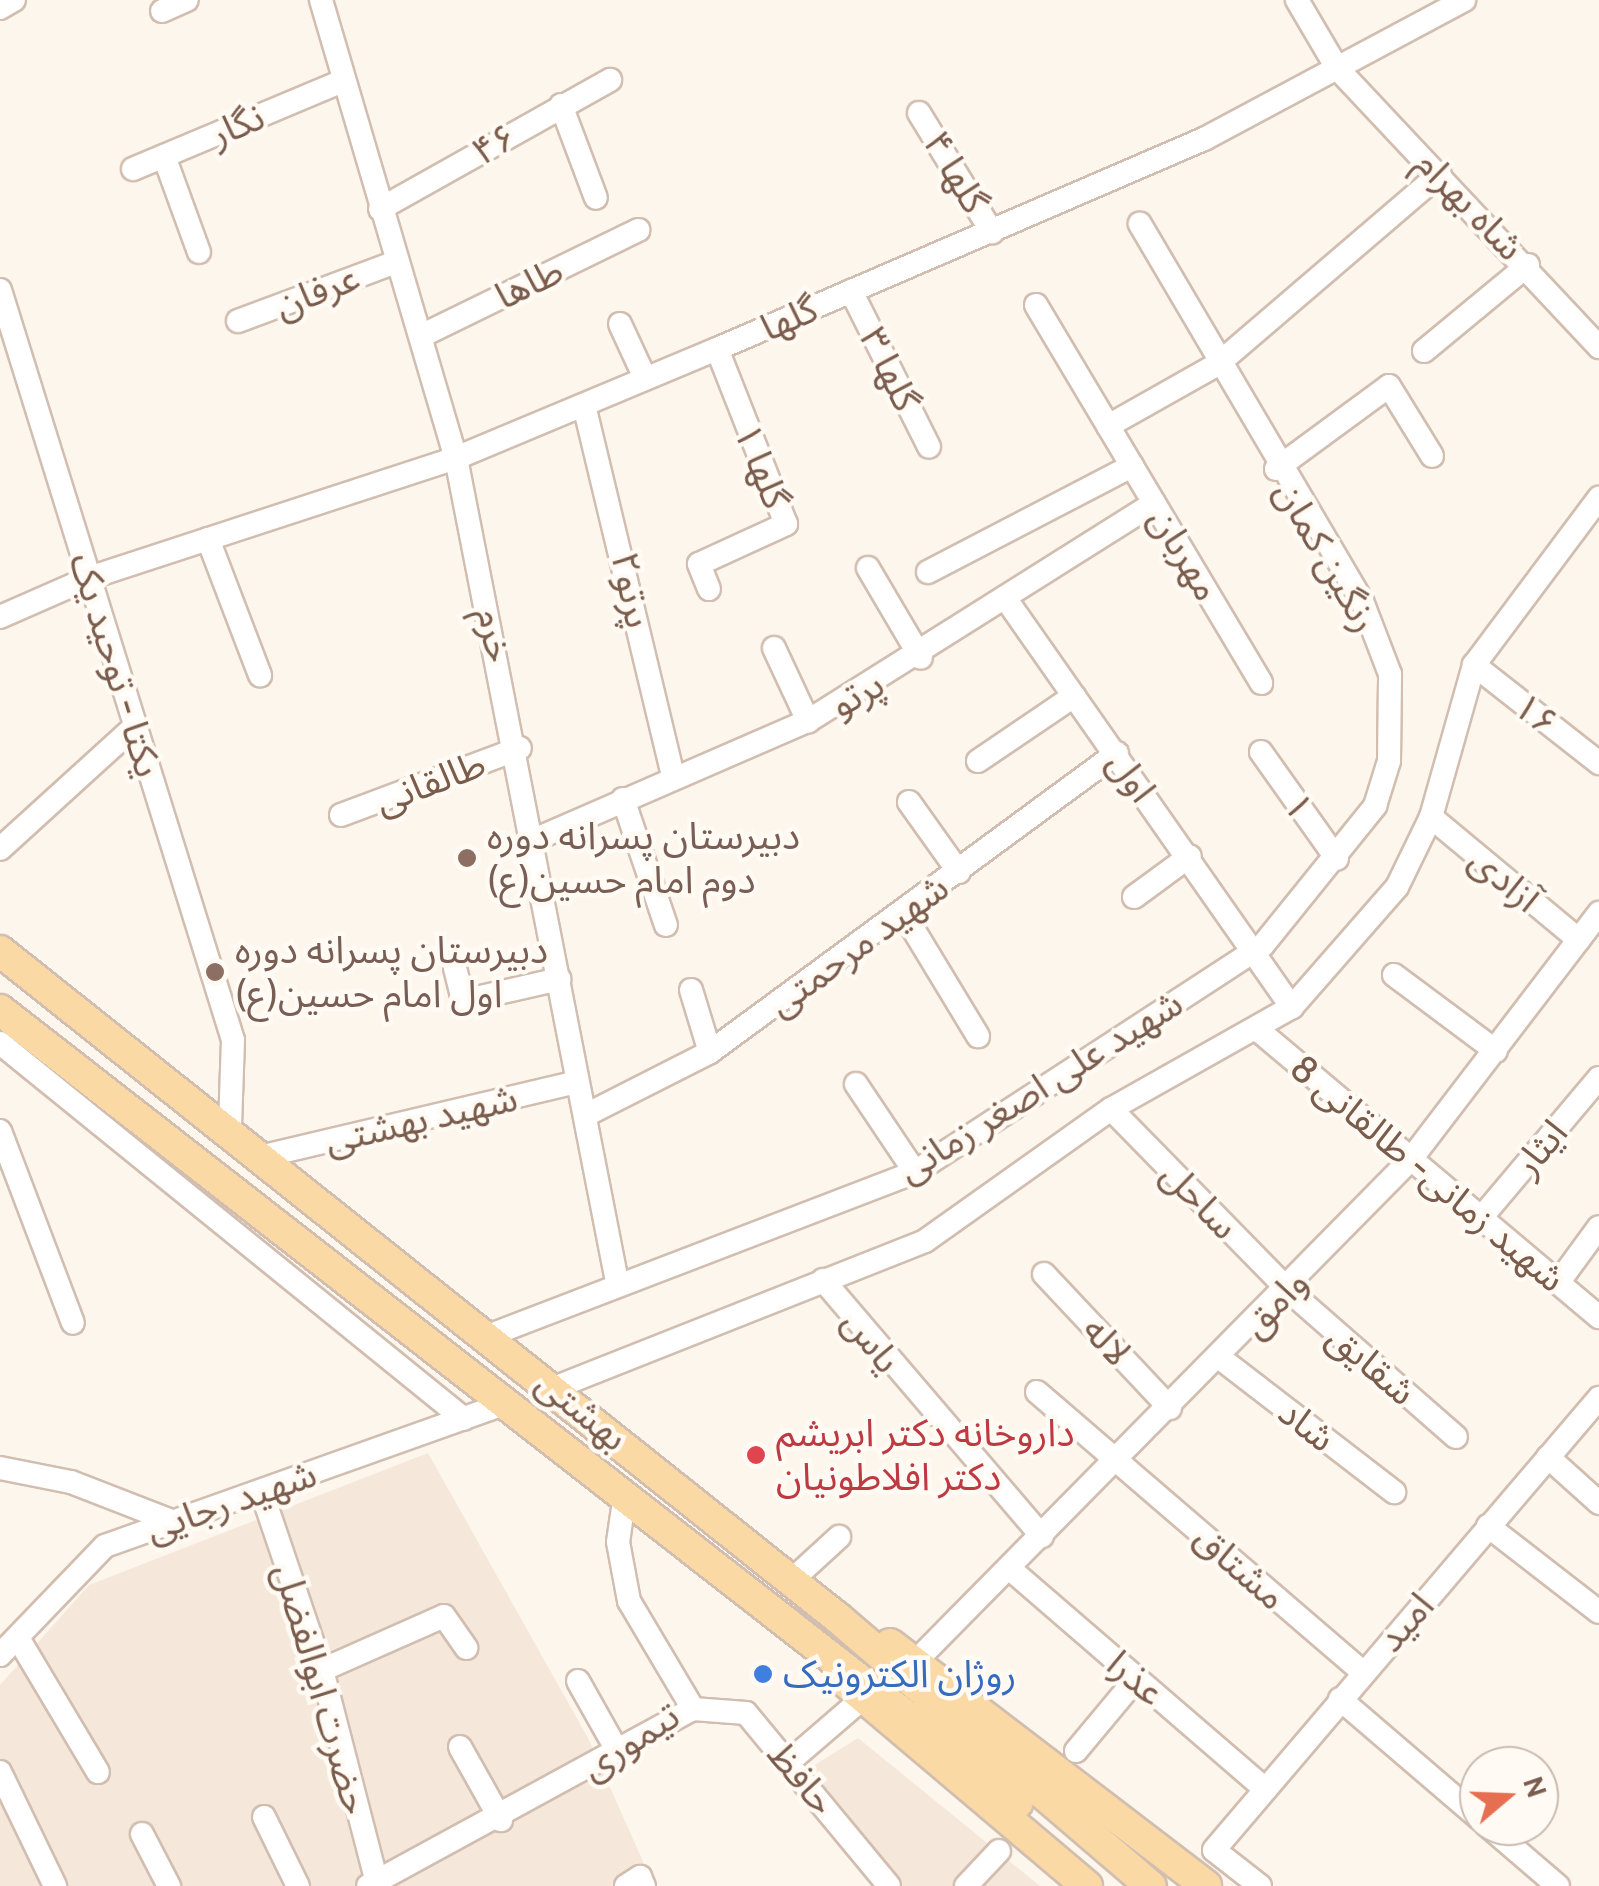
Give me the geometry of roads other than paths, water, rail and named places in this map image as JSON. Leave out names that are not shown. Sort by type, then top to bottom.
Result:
[{"type":"main road","name":"بهشتی","points":[[0,951],[230,1126],[792,1580],[1150,1886]]},
{"type":"main road","name":"بهشتی","points":[[0,1010],[820,1655],[872,1684],[1120,1886]]},
{"type":"main road","points":[[838,1618],[914,1663],[1206,1886]]},
{"type":"main road","points":[[820,1655],[861,1700],[1086,1886]]},
{"type":"street","points":[[0,8],[14,0]]},
{"type":"street","points":[[162,11],[187,0]]},
{"type":"street","name":"خرم","points":[[321,0],[456,458],[520,748],[577,1082],[618,1282]]},
{"type":"street","name":"شاه بهرام","points":[[1297,0],[1337,68],[1528,265],[1599,347]]},
{"type":"street","name":"گلها","points":[[0,617],[89,578],[456,458],[717,350],[1204,139],[1464,0]]},
{"type":"street","name":"۴۶","points":[[380,210],[610,80]]},
{"type":"street","name":"نگار","points":[[133,169],[342,81]]},
{"type":"street","points":[[561,105],[596,198]]},
{"type":"street","name":"گلها ۴","points":[[920,113],[992,232]]},
{"type":"street","points":[[164,156],[199,252]]},
{"type":"street","points":[[1108,426],[1218,364],[1440,174]]},
{"type":"street","name":"رنگین کمان","points":[[1140,224],[1276,469],[1362,602],[1390,674],[1389,761]]},
{"type":"street","name":"طاها","points":[[421,336],[638,230]]},
{"type":"street","name":"عرفان","points":[[238,321],[396,262]]},
{"type":"street","points":[[1424,351],[1528,265]]},
{"type":"street","name":"یکتا - توحید یک","points":[[0,290],[233,1040],[230,1126]]},
{"type":"street","name":"گلها ۳","points":[[851,291],[929,447]]},
{"type":"street","name":"مهربان","points":[[1036,306],[1261,683]]},
{"type":"street","points":[[620,324],[645,378]]},
{"type":"street","name":"گلها ۱","points":[[709,588],[700,564],[786,524],[717,350]]},
{"type":"street","points":[[1276,469],[1389,386],[1432,456]]},
{"type":"street","name":"پرتو۲","points":[[584,404],[672,777]]},
{"type":"street","points":[[928,572],[1132,466]]},
{"type":"street","points":[[554,1388],[924,1242],[1111,1109],[1258,1030],[1292,1006],[1396,887],[1431,817],[1474,665],[1599,498]]},
{"type":"street","name":"پرتو","points":[[536,838],[808,721],[920,658],[1154,503]]},
{"type":"street","points":[[208,539],[260,674]]},
{"type":"street","points":[[868,568],[920,658]]},
{"type":"street","name":"اول","points":[[1008,602],[1292,1006]]},
{"type":"street","points":[[774,648],[808,721]]},
{"type":"street","name":"۱۶","points":[[1474,665],[1599,763]]},
{"type":"street","points":[[978,761],[1074,696]]},
{"type":"street","points":[[0,850],[135,726]]},
{"type":"street","name":"طالقانی","points":[[341,815],[520,748]]},
{"type":"street","name":"۱","points":[[1261,752],[1337,859]]},
{"type":"street","name":"شهید مرحمتی","points":[[586,1115],[710,1052],[904,914],[1117,754]]},
{"type":"street","name":"شهید علی اصغر زمانی","points":[[488,1336],[618,1282],[768,1235],[915,1172],[1255,951],[1337,859],[1375,806],[1389,761]]},
{"type":"street","points":[[624,799],[666,925]]},
{"type":"street","points":[[910,802],[959,872]]},
{"type":"street","name":"آزادی","points":[[1431,817],[1579,940]]},
{"type":"street","points":[[1134,897],[1190,856]]},
{"type":"street","name":"وامق","points":[[914,1663],[1288,1290],[1411,1159],[1599,912]]},
{"type":"street","points":[[904,914],[978,1036]]},
{"type":"street","points":[[455,968],[463,1000],[560,979]]},
{"type":"street","points":[[1394,975],[1496,1051]]},
{"type":"street","points":[[691,990],[710,1052]]},
{"type":"street","name":"شهید زمانی- طالقانی 8","points":[[1258,1030],[1599,1317]]},
{"type":"street","points":[[0,1043],[464,1419]]},
{"type":"street","name":"ایثار","points":[[1481,1218],[1599,1078]]},
{"type":"street","name":"شهید بهشتی","points":[[264,1156],[577,1082]]},
{"type":"street","points":[[856,1084],[915,1172]]},
{"type":"street","name":"ساحل","points":[[1111,1109],[1288,1290]]},
{"type":"street","points":[[0,1131],[73,1323]]},
{"type":"street","points":[[1558,1283],[1599,1227]]},
{"type":"street","name":"لاله","points":[[1044,1274],[1170,1408]]},
{"type":"street","name":"یاس","points":[[823,1280],[1042,1536]]},
{"type":"street","name":"شقایق","points":[[1288,1290],[1456,1437]]},
{"type":"street","name":"شاد","points":[[1220,1358],[1394,1492]]},
{"type":"street","name":"مشتاق","points":[[1037,1392],[1362,1672]]},
{"type":"street","name":"امید","points":[[1260,1886],[1214,1850],[1262,1787],[1599,1398]]},
{"type":"street","name":"شهید رجایی","points":[[9,1646],[45,1598],[105,1546],[501,1405]]},
{"type":"street","points":[[1548,1457],[1599,1502]]},
{"type":"street","points":[[0,1468],[71,1482],[170,1520]]},
{"type":"street","name":"حضرت ابوالفضل","points":[[262,1493],[322,1670],[374,1885]]},
{"type":"street","name":"تیموری","points":[[374,1885],[501,1820],[692,1710],[629,1601],[618,1542],[624,1501]]},
{"type":"street","points":[[1488,1526],[1599,1612]]},
{"type":"street","points":[[792,1580],[839,1536]]},
{"type":"street","name":"عذرا","points":[[1010,1568],[1262,1787]]},
{"type":"street","points":[[322,1670],[444,1616],[466,1648]]},
{"type":"street","points":[[9,1646],[98,1772]]},
{"type":"street","points":[[1076,1751],[1136,1679]]},
{"type":"street","points":[[578,1681],[618,1752]]},
{"type":"street","points":[[1340,1699],[1459,1801]]},
{"type":"street","points":[[790,1760],[861,1700]]},
{"type":"street","name":"حافظ","points":[[692,1710],[746,1713],[790,1760],[889,1886]]},
{"type":"street","points":[[460,1746],[501,1820]]},
{"type":"street","points":[[0,1772],[55,1886]]},
{"type":"street","points":[[264,1817],[298,1886]]},
{"type":"street","points":[[142,1834],[169,1886]]},
{"type":"street","points":[[1511,1846],[1558,1886]]},
{"type":"street","points":[[966,1886],[1000,1851]]},
{"type":"place","name":"دبیرستان پسرانه دوره دوم امام حسین(ع)","points":[[467,858]]},
{"type":"place","name":"دبیرستان پسرانه دوره اول امام حسین(ع)","points":[[215,972]]},
{"type":"place","name":"داروخانه دکتر ابریشم دکتر افلاطونیان","points":[[756,1455]]},
{"type":"place","name":"روژان الکترونیک","points":[[763,1674]]}]
